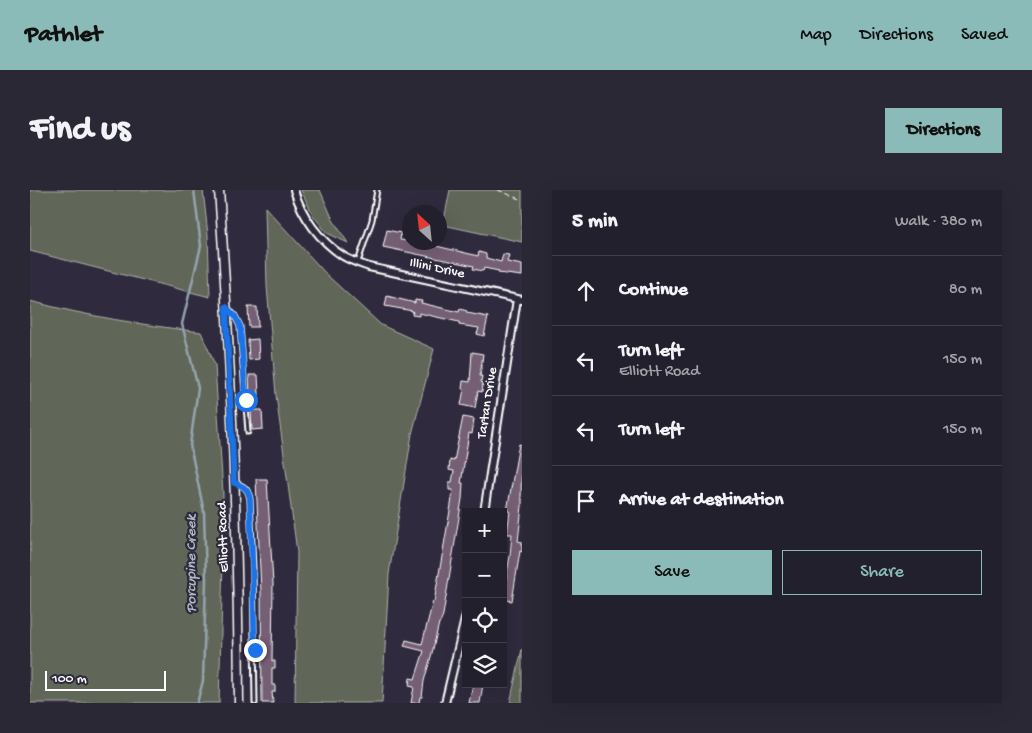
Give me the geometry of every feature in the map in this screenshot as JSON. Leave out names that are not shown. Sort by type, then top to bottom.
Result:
[{"type":"street","name":"Elliott Road","points":[[218,190],[226,307],[238,572],[239,703]]},
{"type":"street","name":"Illini Drive","points":[[294,190],[296,198],[317,233],[328,245],[345,258],[369,267],[519,299]]},
{"type":"street","name":"Tartan Drive","points":[[485,508],[519,299]]},
{"type":"street","points":[[445,703],[462,632]]},
{"type":"lane","points":[[357,262],[372,220],[377,190]]},
{"type":"lane","points":[[226,307],[235,316],[240,326],[248,432]]},
{"type":"lane","points":[[234,483],[246,488],[250,499],[254,577],[255,703]]},
{"type":"path","points":[[498,190],[522,200]]},
{"type":"green space","points":[[30,190],[203,190],[208,235],[210,297],[30,251]]},
{"type":"green space","points":[[301,190],[320,190],[333,220],[348,243],[327,233],[313,215]]},
{"type":"green space","points":[[450,190],[522,190],[522,242],[447,226],[447,205]]},
{"type":"green space","points":[[265,207],[328,276],[381,325],[434,349],[412,434],[389,574],[382,703],[295,703],[297,552],[276,395],[267,286]]},
{"type":"green space","points":[[30,301],[115,320],[201,332],[215,365],[223,494],[219,703],[30,703]]},
{"type":"green space","points":[[522,649],[522,703],[510,703]]},
{"type":"building","points":[[387,230],[401,233],[402,250],[447,249],[478,256],[479,252],[486,254],[486,258],[501,262],[503,254],[509,255],[507,262],[522,265],[522,276],[498,273],[499,271],[484,268],[483,271],[473,269],[474,266],[383,247]]},
{"type":"building","points":[[387,296],[415,303],[415,300],[422,301],[421,303],[459,312],[460,309],[467,311],[467,313],[488,317],[484,336],[477,334],[479,328],[459,325],[459,322],[419,313],[419,316],[412,315],[413,311],[385,306]]},
{"type":"building","points":[[248,307],[257,307],[258,327],[249,327]]},
{"type":"building","points":[[258,339],[259,359],[249,360],[248,340]]},
{"type":"building","points":[[472,352],[483,354],[480,376],[482,376],[481,382],[483,383],[482,392],[478,391],[475,408],[461,405],[464,389],[462,389],[463,381],[470,382]]},
{"type":"building","points":[[249,375],[258,375],[259,395],[250,395]]},
{"type":"building","points":[[251,410],[262,410],[263,429],[252,430]]},
{"type":"building","points":[[463,417],[474,419],[472,434],[469,433],[461,483],[463,483],[462,499],[443,615],[439,623],[424,681],[422,697],[420,697],[419,703],[411,703],[414,687],[409,686],[410,678],[415,679],[424,651],[404,646],[406,640],[422,644],[434,602],[453,490],[449,490],[449,482],[452,482],[454,471],[449,470],[450,460],[454,461]]},
{"type":"building","points":[[519,444],[522,445],[522,506],[518,541],[522,542],[522,552],[520,551],[512,601],[507,600],[507,573],[512,534],[507,534],[510,511],[507,511]]},
{"type":"building","points":[[256,479],[267,479],[273,584],[272,661],[275,661],[275,668],[272,668],[272,685],[275,685],[275,692],[272,692],[273,703],[262,703],[261,592]]},
{"type":"building","points":[[472,688],[482,688],[480,703],[469,703]]},
{"type":"waterway","name":"Porcupine Creek","points":[[194,190],[201,246],[182,324],[198,388],[190,445],[204,512],[206,580],[203,681],[197,703]]},
{"type":"route","points":[[246,400],[240,326],[235,316],[226,307],[234,483],[246,488],[250,499],[255,650]]}]
